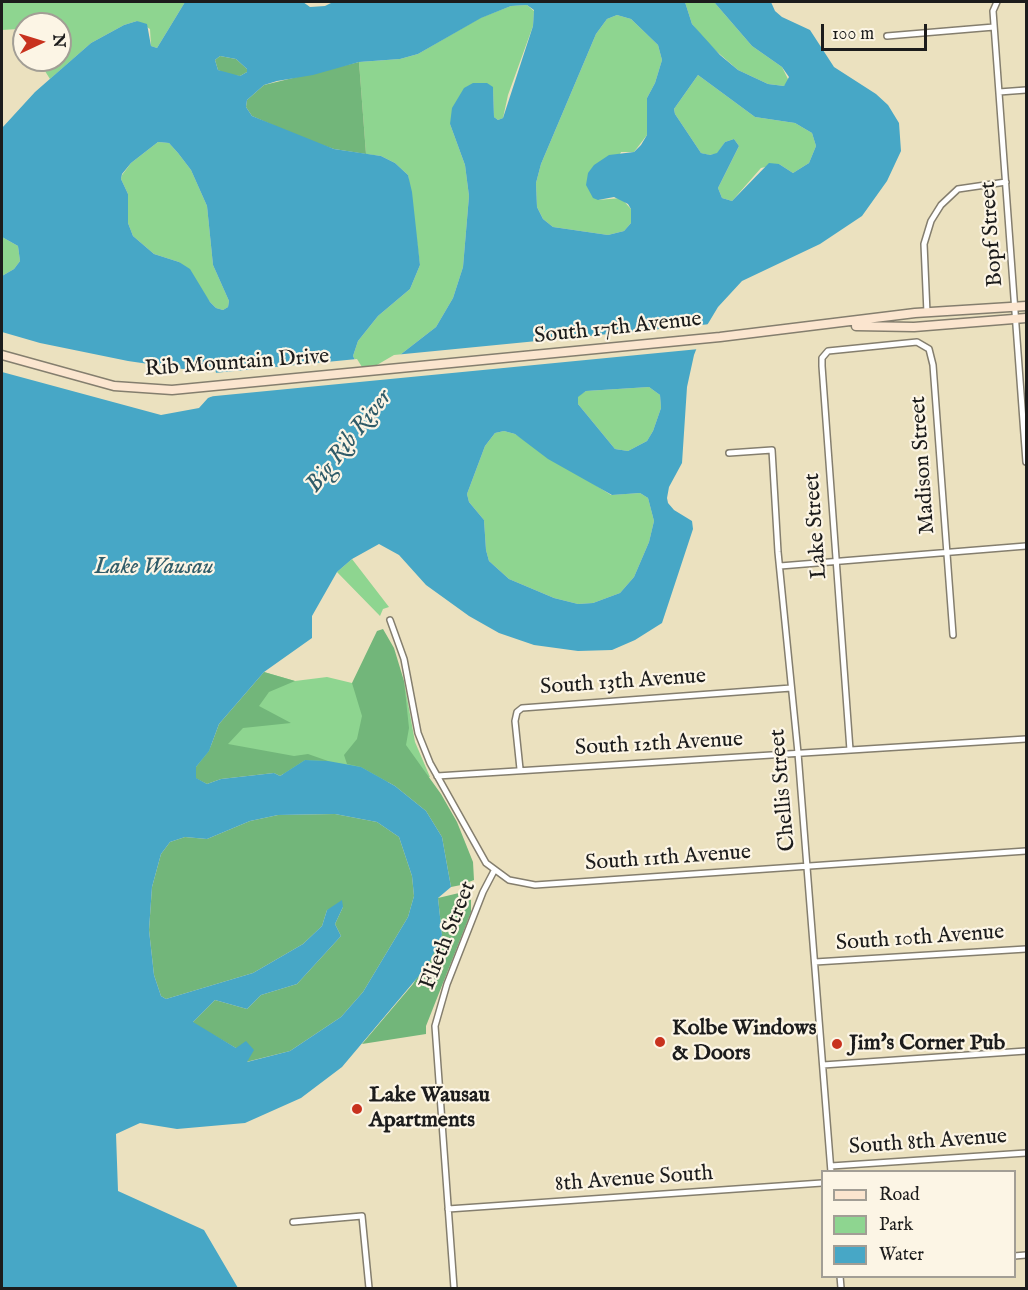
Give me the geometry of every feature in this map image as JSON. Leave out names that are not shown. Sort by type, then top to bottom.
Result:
[{"type":"main road","name":"South 17th Avenue","points":[[408,369],[927,313],[1026,306]]},
{"type":"main road","name":"South 17th Avenue","points":[[831,325],[907,327],[1026,318]]},
{"type":"main road","name":"Rib Mountain Drive","points":[[2,355],[119,387],[156,390],[408,369]]},
{"type":"street","name":"Bopf Street","points":[[996,3],[994,27],[1026,462]]},
{"type":"street","points":[[887,36],[994,27]]},
{"type":"street","points":[[999,92],[1026,90]]},
{"type":"street","points":[[927,313],[924,244],[940,205],[958,189],[1006,182]]},
{"type":"street","name":"Madison Street","points":[[877,346],[921,343],[931,353],[952,635]]},
{"type":"street","name":"Lake Street","points":[[850,750],[822,360],[830,350],[877,346]]},
{"type":"street","points":[[1018,352],[1026,351]]},
{"type":"street","name":"Chellis Street","points":[[729,453],[772,450],[831,1169]]},
{"type":"street","points":[[780,566],[1026,546]]},
{"type":"street","name":"Flieth Street","points":[[390,620],[404,659],[418,734],[437,776],[480,853],[494,871],[483,892],[436,1016],[434,1036],[454,1288]]},
{"type":"street","name":"South 13th Avenue","points":[[520,770],[515,721],[517,712],[522,708],[791,688]]},
{"type":"street","name":"South 12th Avenue","points":[[437,776],[1026,739]]},
{"type":"street","name":"South 11th Avenue","points":[[494,871],[516,882],[535,885],[1026,851]]},
{"type":"street","name":"South 10th Avenue","points":[[815,962],[1026,949]]},
{"type":"street","points":[[823,1065],[1026,1051]]},
{"type":"street","name":"South 8th Avenue","points":[[831,1169],[1026,1153]]},
{"type":"street","name":"8th Avenue South","points":[[448,1209],[821,1183]]},
{"type":"street","points":[[293,1222],[362,1216],[369,1288]]},
{"type":"green space","points":[[2,2],[185,2],[157,48],[151,46],[150,29],[137,21],[124,25],[91,43],[72,60],[72,12],[12,12],[12,29],[2,30]]},
{"type":"green space","points":[[685,2],[714,2],[752,46],[782,67],[789,81],[784,86],[768,84],[738,70],[707,43],[692,24]]},
{"type":"green space","points":[[527,5],[534,11],[533,26],[508,95],[503,118],[498,120],[494,117],[493,88],[450,124],[465,165],[469,196],[463,267],[453,298],[436,327],[387,365],[360,370],[353,356],[358,341],[378,316],[410,289],[420,265],[408,175],[395,163],[381,156],[366,154],[359,62],[400,59],[418,54],[480,18],[511,6]]},
{"type":"green space","points":[[617,15],[631,19],[658,45],[662,60],[655,83],[647,98],[647,135],[634,152],[621,152],[598,200],[621,198],[631,209],[631,223],[624,231],[608,235],[553,227],[543,219],[537,207],[536,183],[541,164],[596,34],[607,19]]},
{"type":"green space","points":[[220,56],[236,59],[247,69],[247,72],[240,76],[229,75],[218,70],[215,60]]},
{"type":"green space","points":[[359,62],[366,154],[334,149],[307,140],[252,116],[246,107],[247,100],[264,85]]},
{"type":"green space","points":[[46,72],[58,72],[50,79]]},
{"type":"green space","points":[[698,75],[755,117],[795,123],[812,133],[816,146],[809,163],[793,173],[779,164],[761,168],[732,201],[722,198],[718,188],[739,146],[734,139],[725,142],[717,154],[701,153],[674,109]]},
{"type":"green space","points":[[158,142],[169,143],[178,153],[191,170],[207,206],[213,265],[229,301],[228,307],[223,310],[216,308],[210,302],[179,262],[154,254],[133,236],[128,223],[128,194],[121,179],[122,175],[131,163]]},
{"type":"green space","points":[[2,237],[18,246],[20,261],[14,269],[2,276]]},
{"type":"green space","points":[[649,387],[660,395],[661,408],[647,441],[628,451],[615,449],[578,404],[578,396],[586,391]]},
{"type":"green space","points":[[504,431],[515,434],[611,495],[640,493],[648,498],[654,521],[649,542],[634,577],[620,593],[593,603],[578,604],[554,598],[509,579],[489,561],[484,520],[469,502],[467,494],[485,446],[495,433]]},
{"type":"green space","points":[[352,559],[389,607],[383,609],[380,616],[337,572]]},
{"type":"green space","points":[[383,629],[394,648],[404,681],[409,728],[406,745],[441,794],[457,822],[473,862],[474,880],[461,885],[451,887],[442,837],[426,811],[395,786],[361,767],[347,764],[344,755],[357,739],[362,716],[352,683],[377,631]]},
{"type":"green space","points":[[264,672],[295,681],[327,677],[352,683],[404,681],[415,742],[430,777],[387,782],[196,767]]},
{"type":"green space","points":[[264,672],[295,681],[269,692],[259,706],[291,723],[243,728],[228,744],[294,756],[308,754],[328,761],[305,760],[280,776],[274,773],[221,779],[207,784],[195,778],[196,767],[209,751],[219,724]]},
{"type":"green space","points":[[335,814],[377,822],[399,837],[412,876],[414,896],[408,917],[363,992],[341,1017],[290,1051],[246,1062],[236,1048],[192,1023],[215,1000],[247,1009],[261,995],[297,984],[341,936],[335,924],[343,907],[327,910],[322,926],[303,944],[253,973],[166,999],[161,996],[154,975],[149,930],[152,887],[161,854],[170,842],[185,837],[207,839],[250,821],[278,815]]},
{"type":"green space","points":[[459,893],[471,900],[471,912],[426,1026],[426,1034],[362,1044],[413,984],[442,935],[438,898]]},
{"type":"water","points":[[185,2],[303,2],[310,7],[325,6],[333,2],[685,2],[692,24],[720,55],[738,70],[768,84],[784,86],[789,77],[782,67],[752,46],[714,2],[771,2],[775,11],[782,17],[810,30],[834,67],[876,94],[888,105],[899,123],[901,151],[887,181],[862,216],[820,244],[742,281],[718,307],[703,332],[694,355],[687,387],[682,463],[669,487],[667,498],[674,510],[692,521],[693,529],[662,623],[635,640],[612,650],[578,651],[534,645],[499,633],[469,616],[426,585],[399,555],[379,544],[352,559],[337,572],[312,616],[312,638],[264,672],[219,724],[209,751],[196,767],[196,778],[207,784],[221,779],[274,773],[280,776],[305,760],[328,761],[361,767],[395,786],[426,811],[442,837],[451,887],[438,898],[442,935],[428,965],[342,1067],[301,1098],[245,1123],[177,1129],[140,1123],[116,1134],[118,1191],[204,1230],[238,1288],[2,1288],[2,372],[161,415],[199,408],[208,398],[220,393],[215,368],[183,369],[128,361],[40,343],[2,332],[2,276],[14,269],[20,261],[18,246],[2,237],[2,128],[35,92],[58,72],[72,72],[72,60],[91,43],[124,25],[137,21],[147,24],[151,46],[157,48]],"holes":[[[527,5],[534,10],[533,26],[503,118],[498,120],[494,117],[493,87],[487,83],[473,83],[464,88],[452,108],[450,124],[465,165],[469,196],[463,267],[453,298],[436,327],[387,365],[360,370],[353,356],[358,341],[378,316],[410,289],[420,265],[408,175],[395,163],[381,156],[334,149],[252,116],[246,107],[247,100],[264,85],[277,81],[313,75],[359,62],[400,59],[418,54],[481,18],[511,6]],[[617,15],[631,19],[658,45],[662,60],[655,83],[647,98],[647,135],[641,145],[634,152],[609,155],[594,165],[588,173],[586,185],[593,198],[598,200],[614,197],[628,204],[631,209],[631,223],[624,231],[608,235],[553,227],[543,219],[537,207],[536,183],[541,164],[596,34],[607,19]],[[220,56],[236,59],[247,69],[247,72],[240,76],[218,70],[215,60]],[[698,75],[755,117],[795,123],[812,133],[816,146],[809,163],[793,173],[779,164],[769,163],[732,201],[722,198],[718,188],[739,146],[734,139],[725,142],[717,153],[710,155],[701,153],[674,109]],[[158,142],[169,143],[191,170],[207,206],[213,265],[229,301],[228,307],[223,310],[216,308],[190,269],[179,262],[154,254],[133,236],[128,223],[128,194],[121,179],[122,174],[131,163]],[[649,387],[660,395],[661,408],[647,441],[628,451],[615,449],[578,404],[578,397],[586,391]],[[504,431],[515,434],[548,459],[612,495],[640,493],[648,498],[654,521],[649,542],[634,577],[620,593],[593,603],[578,604],[554,598],[509,579],[489,561],[484,520],[469,502],[467,494],[485,446],[495,433]],[[335,814],[377,822],[399,837],[412,876],[414,896],[408,917],[363,992],[341,1017],[290,1051],[247,1062],[254,1050],[246,1041],[236,1048],[193,1022],[215,1000],[247,1009],[261,995],[297,984],[341,936],[335,924],[343,907],[342,900],[327,910],[322,926],[303,944],[253,973],[166,999],[161,996],[154,975],[149,930],[152,887],[161,854],[170,842],[185,837],[207,839],[250,821],[278,815]]]},
{"type":"pier","points":[[711,324],[699,349],[205,397],[217,391],[214,373],[357,359],[362,367],[370,369],[394,355]]},
{"type":"place","name":"Kolbe Windows & Doors","points":[[660,1042]]},
{"type":"place","name":"Jim's Corner Pub","points":[[837,1044]]},
{"type":"place","name":"Lake Wausau Apartments","points":[[357,1109]]},
{"type":"water label","name":"Big Rib River","points":[[350,442]]},
{"type":"water label","name":"Lake Wausau","points":[[154,568]]}]
